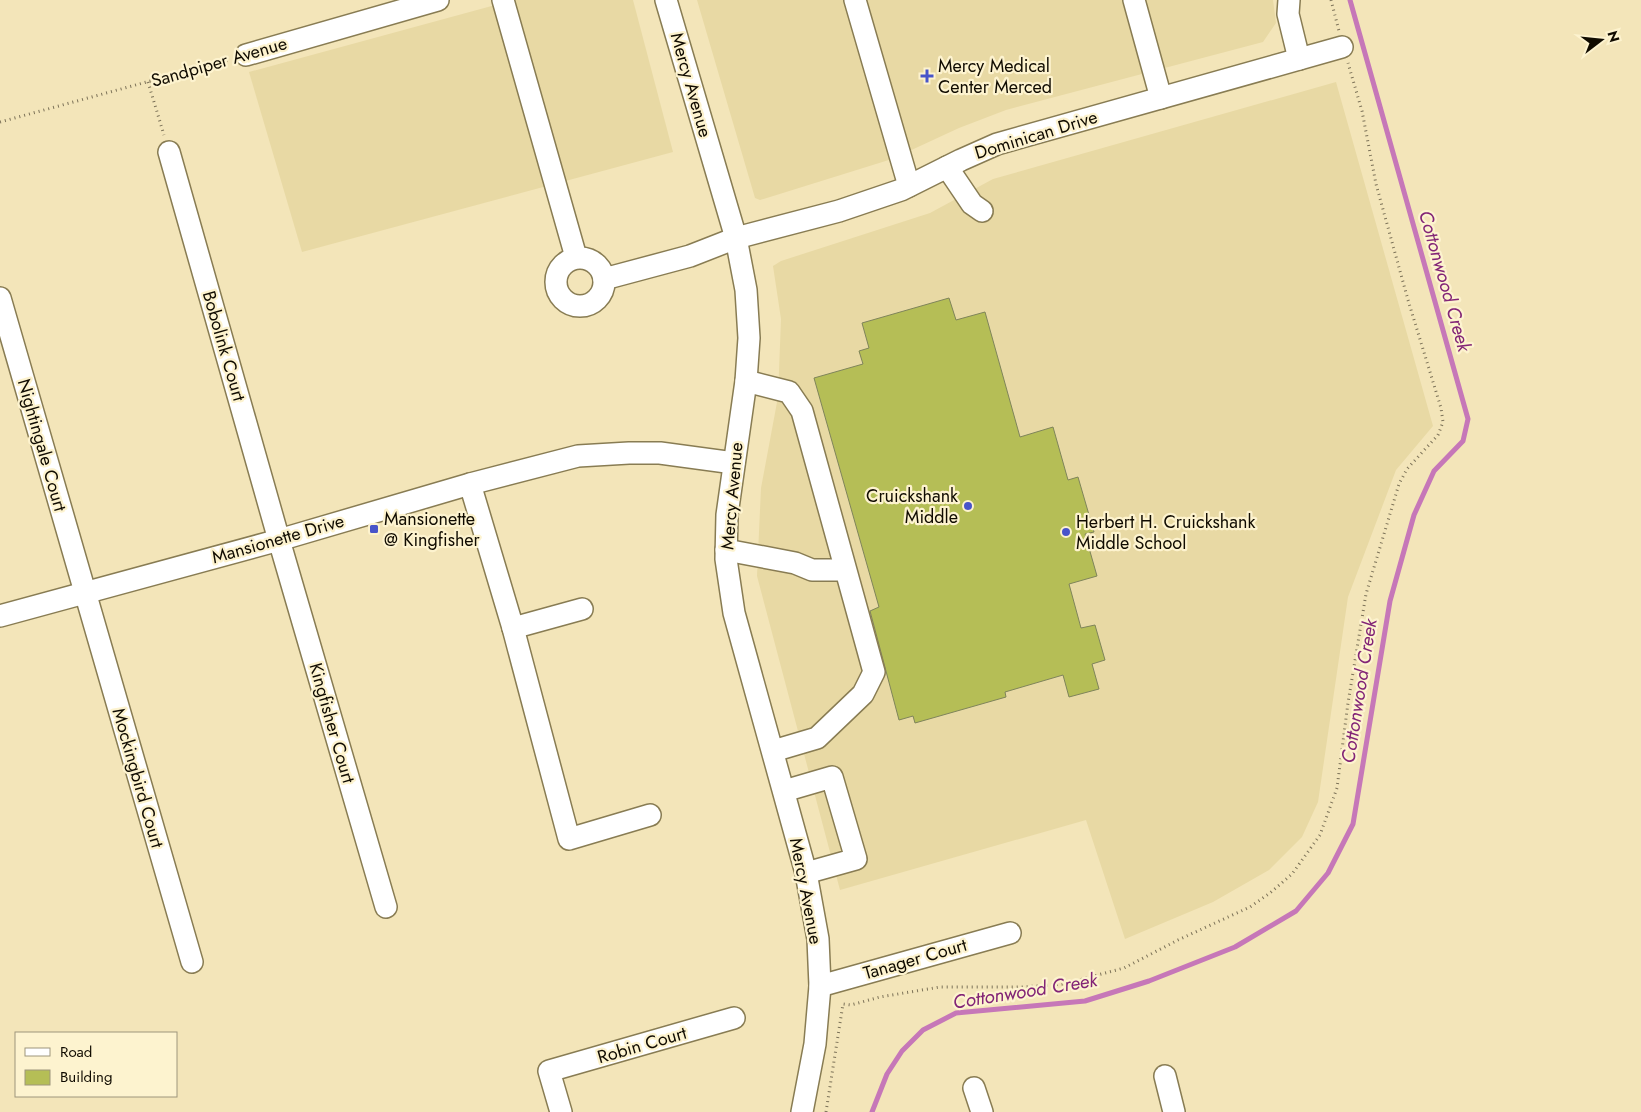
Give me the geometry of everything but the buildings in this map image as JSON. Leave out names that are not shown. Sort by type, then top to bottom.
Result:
[{"type":"street","name":"Sandpiper Avenue","points":[[246,55],[438,0]]},
{"type":"street","points":[[503,0],[576,257]]},
{"type":"street","name":"Mercy Avenue","points":[[666,0],[736,238],[746,290],[749,338],[746,381],[727,515],[726,550],[734,613],[806,873],[818,939],[820,986],[815,1044],[802,1112]]},
{"type":"street","points":[[856,0],[909,186]]},
{"type":"street","points":[[1134,0],[1161,98]]},
{"type":"street","points":[[1289,0],[1288,14],[1299,59]]},
{"type":"street","name":"Dominican Drive","points":[[604,279],[690,256],[736,238],[840,211],[909,186],[997,144],[1342,47]]},
{"type":"street","name":"Bobolink Court","points":[[169,152],[279,540]]},
{"type":"street","points":[[947,167],[972,204],[982,211]]},
{"type":"street","points":[[576,257],[592,260],[598,265],[604,279],[604,288],[600,295],[588,305],[572,305],[564,301],[556,287],[555,279],[562,265],[576,257]]},
{"type":"street","name":"Nightingale Court","points":[[0,298],[85,593]]},
{"type":"street","points":[[746,381],[789,392],[802,411],[874,672],[863,694],[817,738],[773,751]]},
{"type":"street","name":"Mansionette Drive","points":[[0,616],[279,540],[470,484],[578,456],[660,453],[734,463]]},
{"type":"street","points":[[470,484],[513,628],[569,839],[650,815]]},
{"type":"street","name":"Kingfisher Court","points":[[279,540],[386,907]]},
{"type":"street","points":[[726,550],[795,563],[812,570],[845,570]]},
{"type":"street","name":"Mockingbird Court","points":[[85,593],[192,962]]},
{"type":"street","points":[[513,628],[582,609]]},
{"type":"street","points":[[784,791],[832,777],[856,859],[806,873]]},
{"type":"street","name":"Tanager Court","points":[[820,986],[1010,933]]},
{"type":"street","name":"Robin Court","points":[[561,1112],[550,1071],[734,1018]]},
{"type":"street","points":[[1165,1076],[1174,1112]]},
{"type":"street","points":[[974,1088],[982,1112]]},
{"type":"path","points":[[826,1112],[843,1004],[940,987],[1023,987],[1064,984],[1124,968],[1178,940],[1250,907],[1292,874],[1320,836],[1336,788],[1366,594],[1399,484],[1407,469],[1438,434],[1443,422],[1441,408],[1408,300],[1376,184],[1362,111],[1342,47],[1331,0]]},
{"type":"path","name":"Sandpiper Avenue","points":[[0,122],[246,55]]},
{"type":"path","points":[[148,82],[169,152]]},
{"type":"shaded area","points":[[514,0],[633,0],[673,152],[302,252],[249,72]]},
{"type":"shaded area","name":"Mercy Medical Center Merced","points":[[697,0],[1273,0],[1276,23],[1263,42],[1006,110],[959,128],[892,159],[760,200],[755,198]]},
{"type":"shaded area","name":"Herbert H. Cruickshank Middle School","points":[[1336,82],[1433,426],[1396,470],[1348,597],[1318,802],[1302,837],[1269,870],[1213,902],[1125,939],[1086,820],[840,890],[757,576],[761,488],[778,397],[781,319],[773,266],[781,261],[930,213],[993,179]]},
{"type":"waterway","name":"Cottonwood Creek","points":[[872,1112],[887,1074],[902,1051],[923,1030],[956,1013],[1085,1001],[1149,981],[1235,947],[1296,911],[1328,873],[1353,824],[1390,601],[1414,515],[1434,471],[1463,441],[1468,419],[1350,0]]},
{"type":"place","name":"Mercy Medical Center Merced","points":[[927,76]]},
{"type":"place","name":"Cruickshank Middle","points":[[968,506]]},
{"type":"place","name":"Mansionette @ Kingfisher","points":[[374,529]]},
{"type":"place","name":"Herbert H. Cruickshank Middle School","points":[[1066,532]]}]
